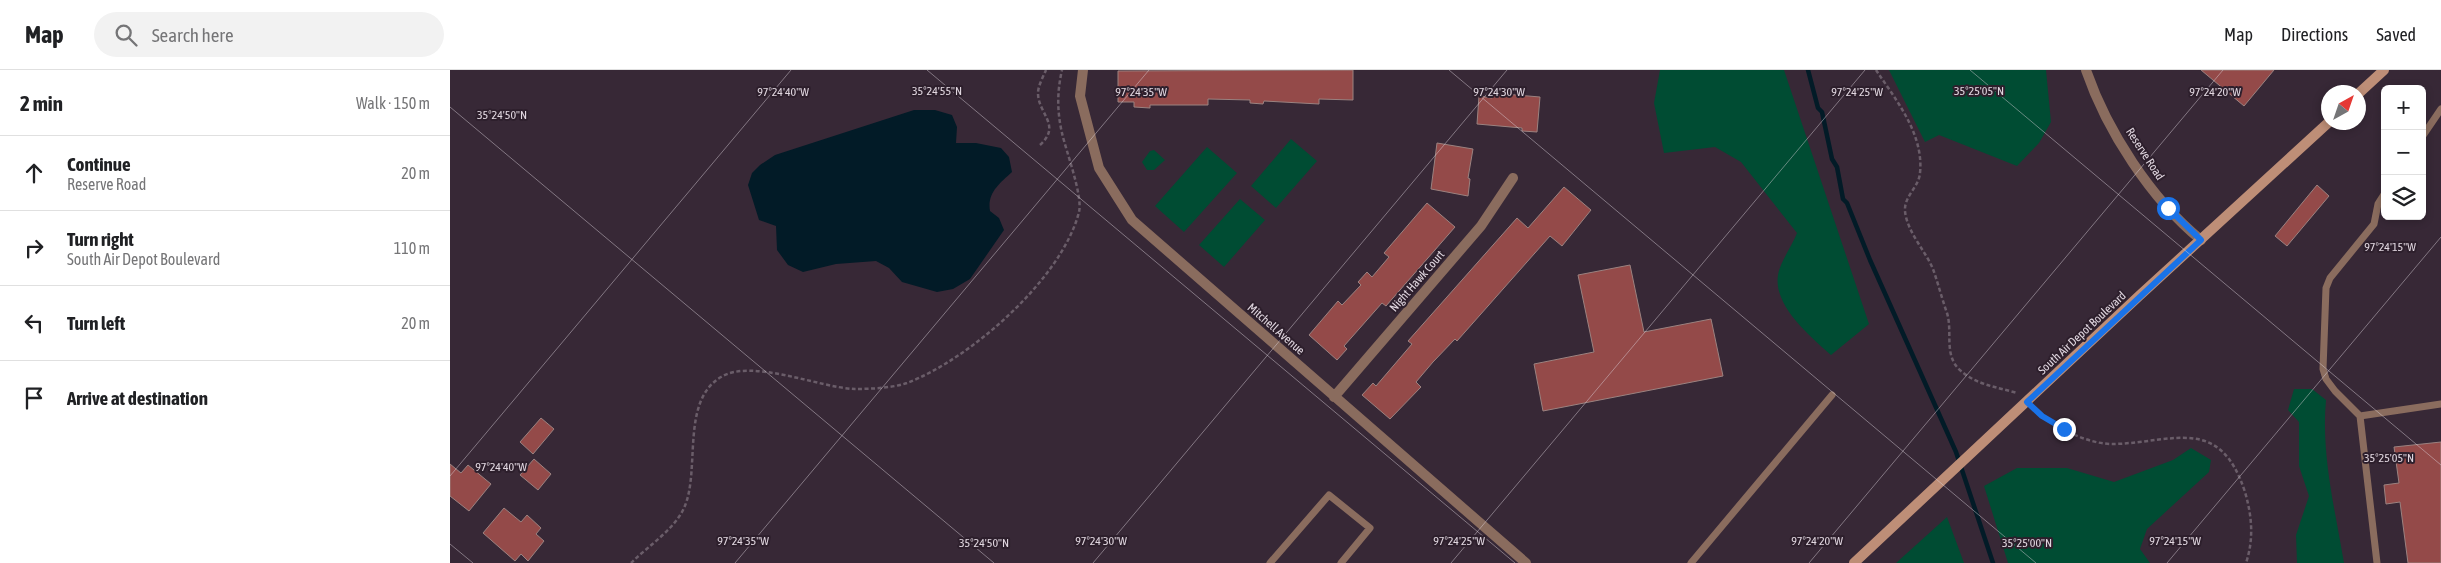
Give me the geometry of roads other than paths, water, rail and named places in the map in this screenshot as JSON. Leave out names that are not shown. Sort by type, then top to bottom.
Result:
[{"type":"street","name":"Mitchell Avenue","points":[[1083,70],[1080,96],[1099,168],[1132,220],[1526,563]]},
{"type":"street","name":"Reserve Road","points":[[2086,70],[2114,130],[2139,173],[2186,228],[2201,240]]},
{"type":"street","points":[[2366,87],[2384,70]]},
{"type":"street","name":"South Air Depot Boulevard","points":[[1854,563],[2321,129]]},
{"type":"street","name":"Night Hawk Court","points":[[1334,397],[1480,226],[1513,178]]},
{"type":"lane","points":[[2426,131],[2441,109]]},
{"type":"lane","points":[[2377,563],[2360,416],[2326,379],[2323,369],[2326,288],[2330,278],[2374,224],[2378,204],[2381,199]]},
{"type":"lane","points":[[1691,563],[1832,394]]},
{"type":"lane","points":[[2360,416],[2441,404]]},
{"type":"lane","points":[[1270,563],[1329,495],[1370,528],[1340,563]]},
{"type":"water","points":[[914,110],[935,110],[952,115],[957,127],[956,143],[976,143],[1001,148],[1009,157],[1012,172],[995,189],[990,199],[990,211],[999,218],[1004,230],[970,279],[953,289],[937,292],[902,282],[889,268],[876,261],[836,264],[803,272],[788,265],[777,250],[776,226],[759,220],[748,185],[752,173],[775,155]]},
{"type":"waterway","points":[[1808,70],[1818,108],[1822,112],[1832,159],[1837,167],[1843,199],[1847,203],[1870,260],[1956,452],[1993,563]]}]
